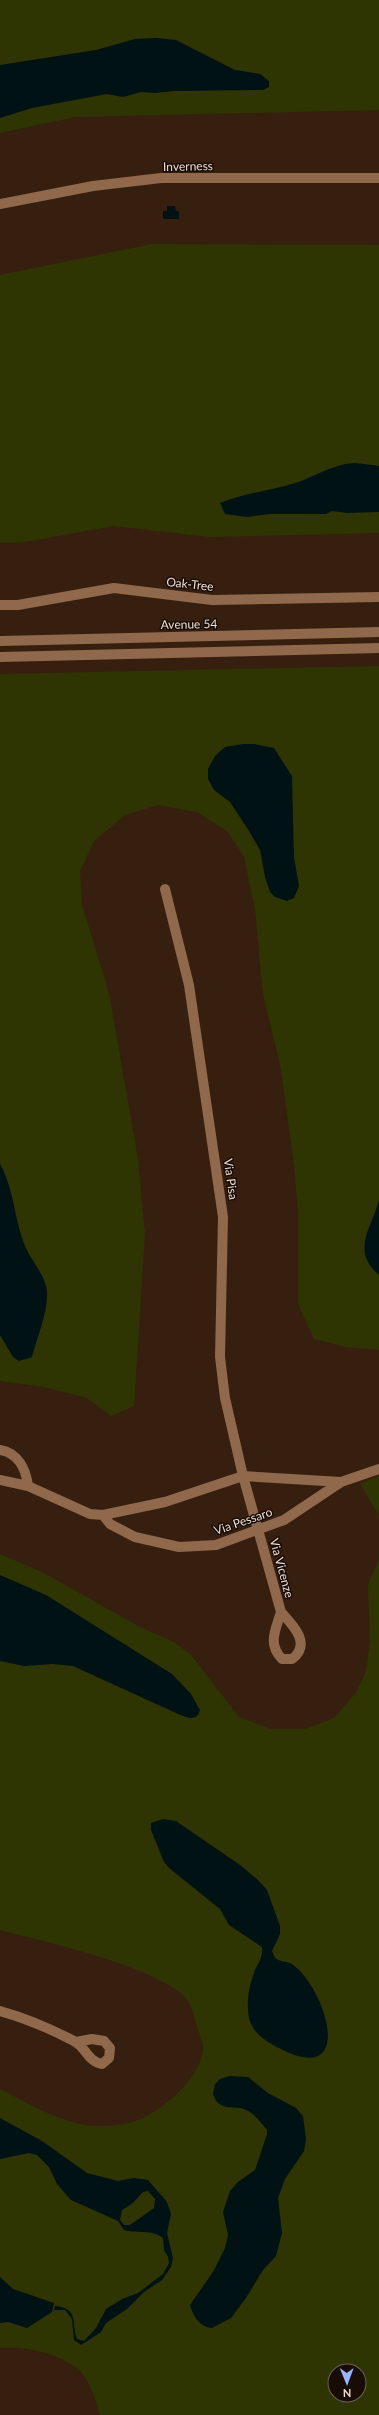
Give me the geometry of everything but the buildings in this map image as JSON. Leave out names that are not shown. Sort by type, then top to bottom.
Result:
[{"type":"street","name":"Inverness","points":[[0,204],[93,186],[161,178],[379,178]]},
{"type":"street","name":"Oak-Tree","points":[[0,606],[18,605],[114,588],[212,600],[379,597]]},
{"type":"street","name":"Avenue 54","points":[[0,641],[379,632]]},
{"type":"street","points":[[0,657],[379,648]]},
{"type":"street","name":"Via Pisa","points":[[165,889],[189,985],[223,1217],[220,1357],[225,1398],[243,1476],[258,1530]]},
{"type":"street","points":[[0,1450],[16,1458],[25,1472],[28,1486]]},
{"type":"street","name":"Via Pessaro","points":[[103,1515],[110,1524],[135,1537],[179,1547],[216,1545],[284,1520],[341,1482],[379,1469]]},
{"type":"street","name":"Via Pessaro","points":[[0,1480],[28,1486],[90,1514],[103,1515],[165,1502],[243,1476],[341,1482]]},
{"type":"street","name":"Via Vicenze","points":[[258,1530],[281,1612]]},
{"type":"street","points":[[0,2011],[29,2021],[76,2042]]},
{"type":"green space","points":[[0,0],[379,0],[379,110],[75,117],[0,133]]},
{"type":"green space","points":[[152,244],[379,245],[379,533],[210,537],[113,526],[25,542],[0,543],[0,275]]},
{"type":"green space","points":[[379,666],[379,1350],[346,1347],[314,1339],[298,1304],[298,1212],[294,1166],[281,1069],[263,994],[255,909],[244,857],[228,832],[197,812],[158,805],[125,815],[94,841],[80,871],[82,905],[109,993],[138,1159],[145,1234],[134,1406],[111,1416],[87,1398],[44,1387],[0,1381],[0,674]]},
{"type":"green space","points":[[379,1476],[379,1515],[360,1484]]},
{"type":"green space","points":[[0,1554],[44,1573],[138,1626],[174,1642],[191,1655],[239,1717],[270,1729],[305,1729],[334,1718],[356,1693],[366,1671],[370,1641],[368,1584],[379,1560],[379,2415],[100,2415],[88,2383],[77,2368],[68,2362],[40,2351],[20,2348],[0,2348],[0,2089],[50,2114],[77,2123],[91,2126],[124,2124],[139,2120],[162,2107],[171,2099],[189,2081],[196,2071],[201,2061],[203,2050],[202,2041],[190,2005],[182,1994],[143,1972],[120,1963],[0,1930]]},
{"type":"shaded area","points":[[156,38],[176,40],[235,70],[260,74],[269,81],[269,87],[263,90],[174,91],[155,93],[141,92],[123,97],[107,94],[32,108],[0,118],[0,65],[96,50],[135,39]]},
{"type":"shaded area","points":[[167,206],[175,206],[176,211],[179,211],[179,219],[163,219],[163,211],[167,211]]},
{"type":"shaded area","points":[[356,463],[379,466],[379,512],[347,513],[332,511],[326,514],[270,514],[247,517],[225,514],[220,503],[295,483],[332,468]]},
{"type":"shaded area","points":[[254,744],[274,748],[292,776],[294,858],[299,886],[294,898],[287,901],[275,897],[270,892],[265,877],[260,850],[230,802],[214,790],[208,779],[208,769],[215,756],[225,747]]},
{"type":"shaded area","points":[[0,1164],[12,1195],[22,1238],[44,1280],[47,1292],[44,1317],[32,1357],[19,1361],[13,1357],[0,1335]]},
{"type":"shaded area","points":[[379,1200],[379,1275],[370,1266],[364,1248],[368,1229]]},
{"type":"shaded area","points":[[0,1575],[46,1595],[172,1674],[191,1694],[200,1710],[196,1717],[190,1718],[183,1716],[73,1666],[53,1664],[24,1666],[0,1661]]},
{"type":"shaded area","points":[[163,1819],[176,1821],[240,1865],[257,1879],[267,1890],[280,1926],[280,1934],[272,1951],[275,1958],[292,1964],[305,1977],[316,1994],[324,2013],[328,2032],[326,2047],[318,2056],[301,2057],[275,2046],[262,2038],[253,2027],[248,2012],[249,1994],[253,1976],[261,1957],[262,1947],[229,1925],[220,1909],[169,1868],[164,1862],[151,1830],[151,1823]]},
{"type":"shaded area","points":[[230,2076],[248,2077],[268,2093],[296,2108],[303,2116],[306,2139],[304,2151],[285,2179],[278,2198],[282,2233],[276,2256],[263,2270],[246,2298],[231,2318],[212,2328],[207,2327],[197,2320],[190,2305],[213,2272],[225,2248],[228,2235],[223,2212],[230,2191],[238,2182],[255,2170],[267,2134],[267,2130],[262,2123],[248,2111],[240,2108],[224,2106],[216,2101],[213,2094],[215,2084],[220,2079]]},
{"type":"shaded area","points":[[0,2118],[42,2141],[87,2173],[118,2181],[134,2178],[148,2180],[167,2202],[171,2214],[167,2233],[173,2258],[171,2267],[162,2280],[144,2292],[127,2309],[106,2323],[101,2332],[81,2345],[74,2340],[72,2319],[65,2310],[54,2310],[55,2306],[63,2307],[71,2313],[77,2339],[84,2341],[96,2328],[106,2309],[122,2299],[138,2293],[163,2274],[169,2263],[168,2257],[164,2250],[163,2238],[159,2235],[124,2230],[118,2221],[71,2200],[57,2184],[49,2167],[37,2155],[29,2153],[0,2159]],"holes":[[[148,2191],[155,2199],[154,2208],[130,2225],[124,2225],[120,2220],[122,2210],[133,2203],[143,2192]]]},
{"type":"shaded area","points":[[0,2277],[13,2289],[54,2303],[52,2312],[27,2328],[8,2322],[0,2323]]}]
